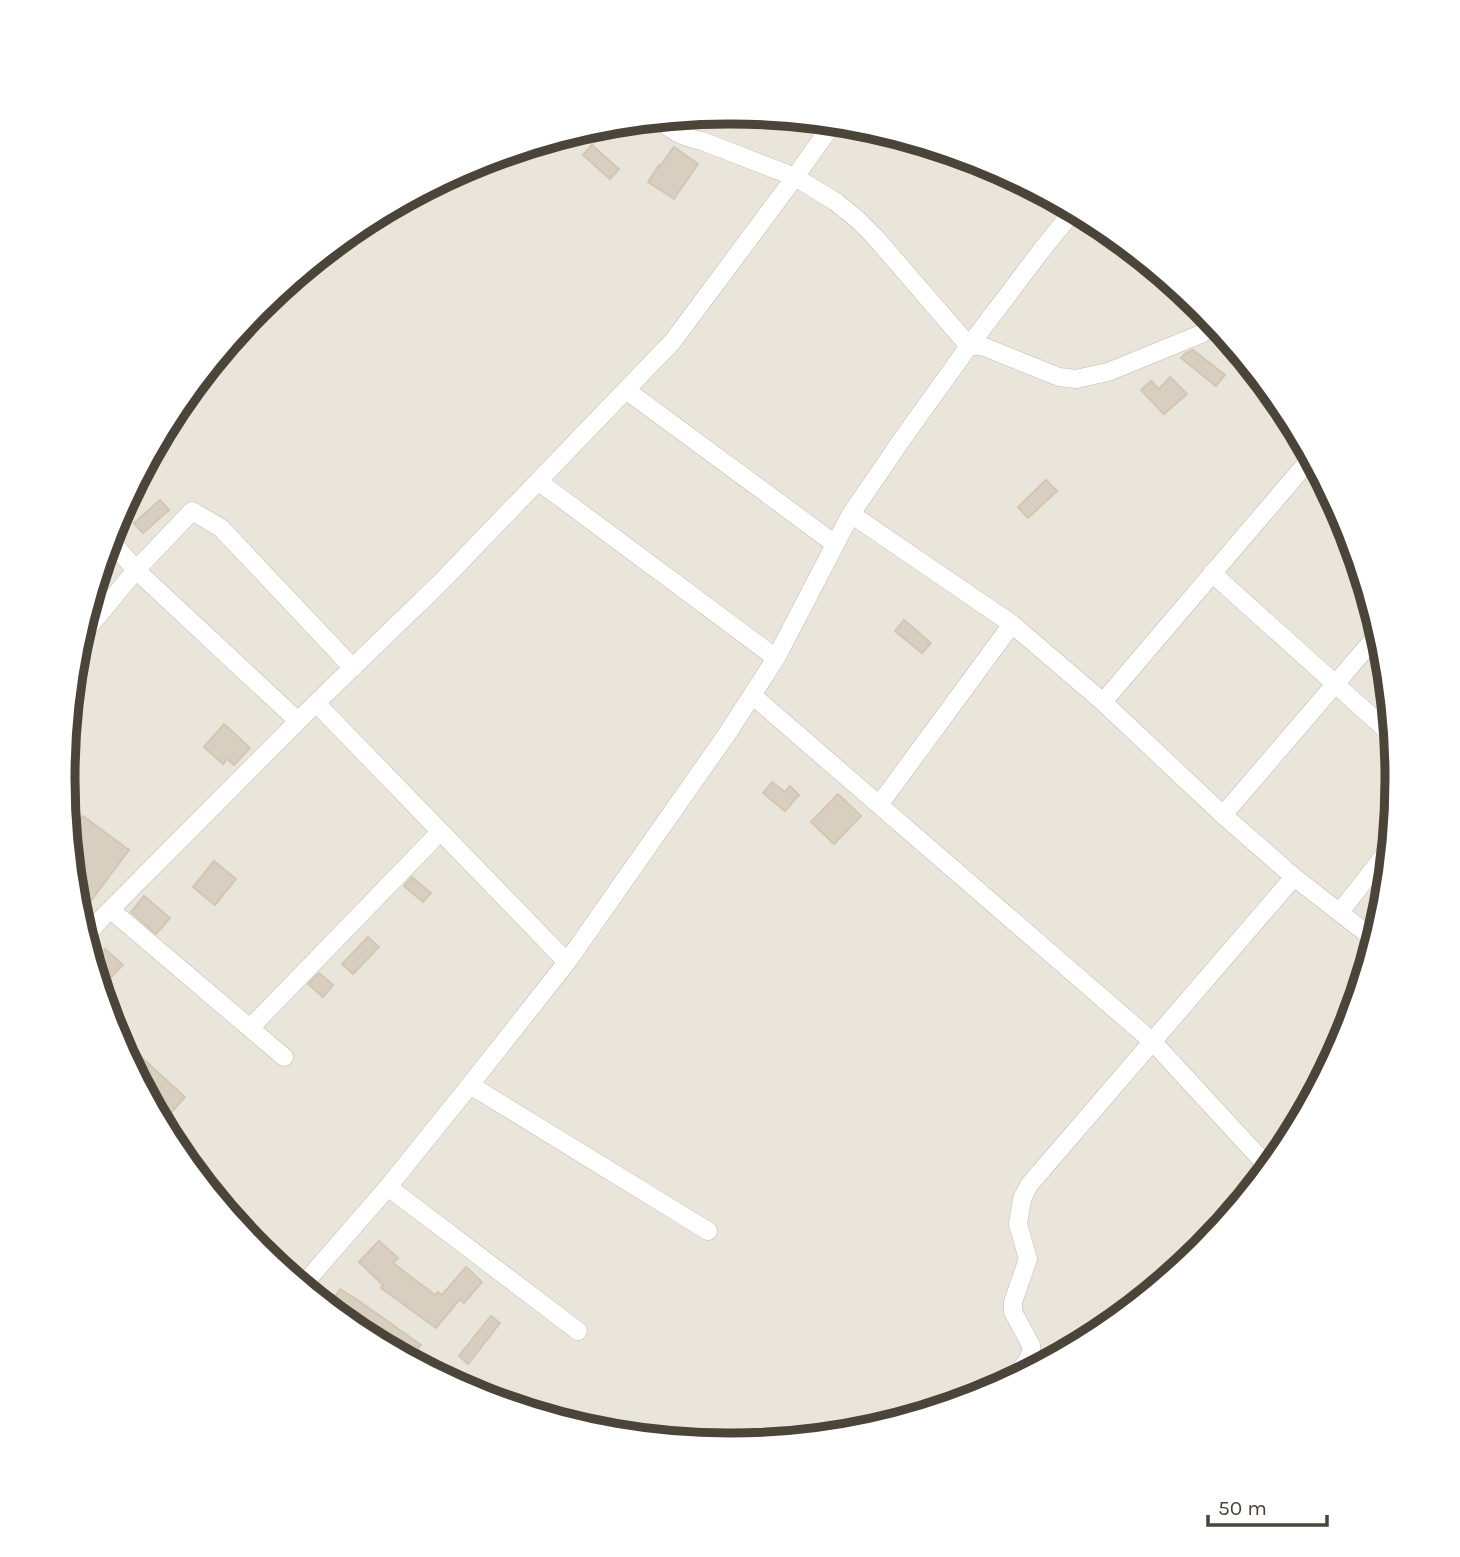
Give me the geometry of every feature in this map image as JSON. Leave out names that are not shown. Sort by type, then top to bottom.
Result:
[{"type":"street","points":[[668,127],[686,137],[795,177],[836,202],[875,237],[969,346],[982,346],[1059,377],[1076,379],[1108,372],[1206,330]]},
{"type":"street","points":[[93,928],[316,703],[441,582],[673,341],[828,131]]},
{"type":"street","points":[[308,1279],[387,1187],[566,962],[727,734],[776,658],[851,514],[902,438],[1068,218]]},
{"type":"street","points":[[626,390],[835,544]]},
{"type":"street","points":[[1103,702],[1305,465]]},
{"type":"street","points":[[538,481],[776,658]]},
{"type":"street","points":[[96,618],[136,570],[192,511],[221,528],[353,668]]},
{"type":"street","points":[[851,514],[1012,624],[1103,702],[1223,815],[1294,877],[1366,933]]},
{"type":"street","points":[[117,549],[136,570],[298,721]]},
{"type":"street","points":[[1212,573],[1382,726]]},
{"type":"street","points":[[879,805],[1012,624]]},
{"type":"street","points":[[1223,815],[1370,643]]},
{"type":"street","points":[[752,695],[1153,1042],[1261,1160]]},
{"type":"street","points":[[316,703],[566,962]]},
{"type":"street","points":[[250,1028],[440,832]]},
{"type":"street","points":[[1340,912],[1379,862]]},
{"type":"street","points":[[1024,1364],[1032,1350],[1013,1312],[1013,1302],[1028,1259],[1018,1224],[1022,1199],[1029,1185],[1294,877]]},
{"type":"street","points":[[111,910],[284,1057]]},
{"type":"street","points":[[470,1085],[708,1231]]},
{"type":"street","points":[[387,1187],[578,1331]]},
{"type":"shaded area","points":[[687,125],[773,125],[815,129],[858,136],[940,158],[1020,191],[1057,211],[1129,259],[1162,286],[1222,347],[1249,380],[1297,451],[1317,489],[1350,568],[1362,609],[1379,693],[1385,778],[1379,864],[1372,906],[1350,989],[1335,1029],[1297,1106],[1249,1177],[1222,1210],[1162,1271],[1129,1298],[1094,1323],[1020,1366],[940,1399],[899,1411],[858,1421],[773,1432],[687,1432],[645,1428],[602,1421],[520,1399],[440,1366],[403,1346],[331,1298],[298,1271],[238,1210],[211,1177],[163,1106],[143,1068],[110,989],[98,948],[81,864],[77,821],[75,778],[81,693],[88,651],[110,568],[125,528],[163,451],[211,380],[238,347],[298,286],[331,259],[366,234],[440,191],[520,158],[561,146],[602,136]]},
{"type":"building","points":[[592,145],[619,169],[610,179],[583,155]]},
{"type":"building","points":[[674,147],[698,164],[674,199],[648,182]]},
{"type":"building","points":[[1193,350],[1225,375],[1216,386],[1181,358]]},
{"type":"building","points":[[1170,377],[1187,394],[1164,414],[1141,390],[1151,381],[1159,389]]},
{"type":"building","points":[[1046,480],[1057,491],[1028,518],[1018,507]]},
{"type":"building","points":[[160,500],[169,510],[143,533],[134,523]]},
{"type":"building","points":[[904,620],[931,643],[922,653],[895,631]]},
{"type":"building","points":[[224,724],[250,748],[234,765],[227,759],[223,764],[204,747]]},
{"type":"building","points":[[772,782],[785,792],[790,786],[799,795],[785,811],[763,793]]},
{"type":"building","points":[[838,794],[861,816],[834,844],[811,822]]},
{"type":"building","points":[[83,816],[129,850],[88,905],[81,864],[77,824]]},
{"type":"building","points":[[214,861],[236,879],[215,905],[193,887]]},
{"type":"building","points":[[412,877],[431,893],[423,902],[404,886]]},
{"type":"building","points":[[144,896],[170,918],[156,934],[131,912]]},
{"type":"building","points":[[368,937],[379,947],[353,974],[342,964]]},
{"type":"building","points":[[105,949],[123,965],[108,980],[107,979],[100,954]]},
{"type":"building","points":[[319,973],[333,985],[323,997],[308,984]]},
{"type":"building","points":[[140,1056],[185,1097],[169,1115],[163,1106],[138,1058]]},
{"type":"building","points":[[379,1241],[398,1258],[393,1263],[435,1295],[438,1292],[442,1295],[466,1267],[482,1282],[464,1303],[460,1299],[436,1328],[381,1288],[383,1285],[359,1262]]},
{"type":"building","points":[[340,1289],[421,1345],[415,1352],[333,1299]]},
{"type":"building","points":[[491,1316],[500,1323],[468,1364],[459,1356]]}]
